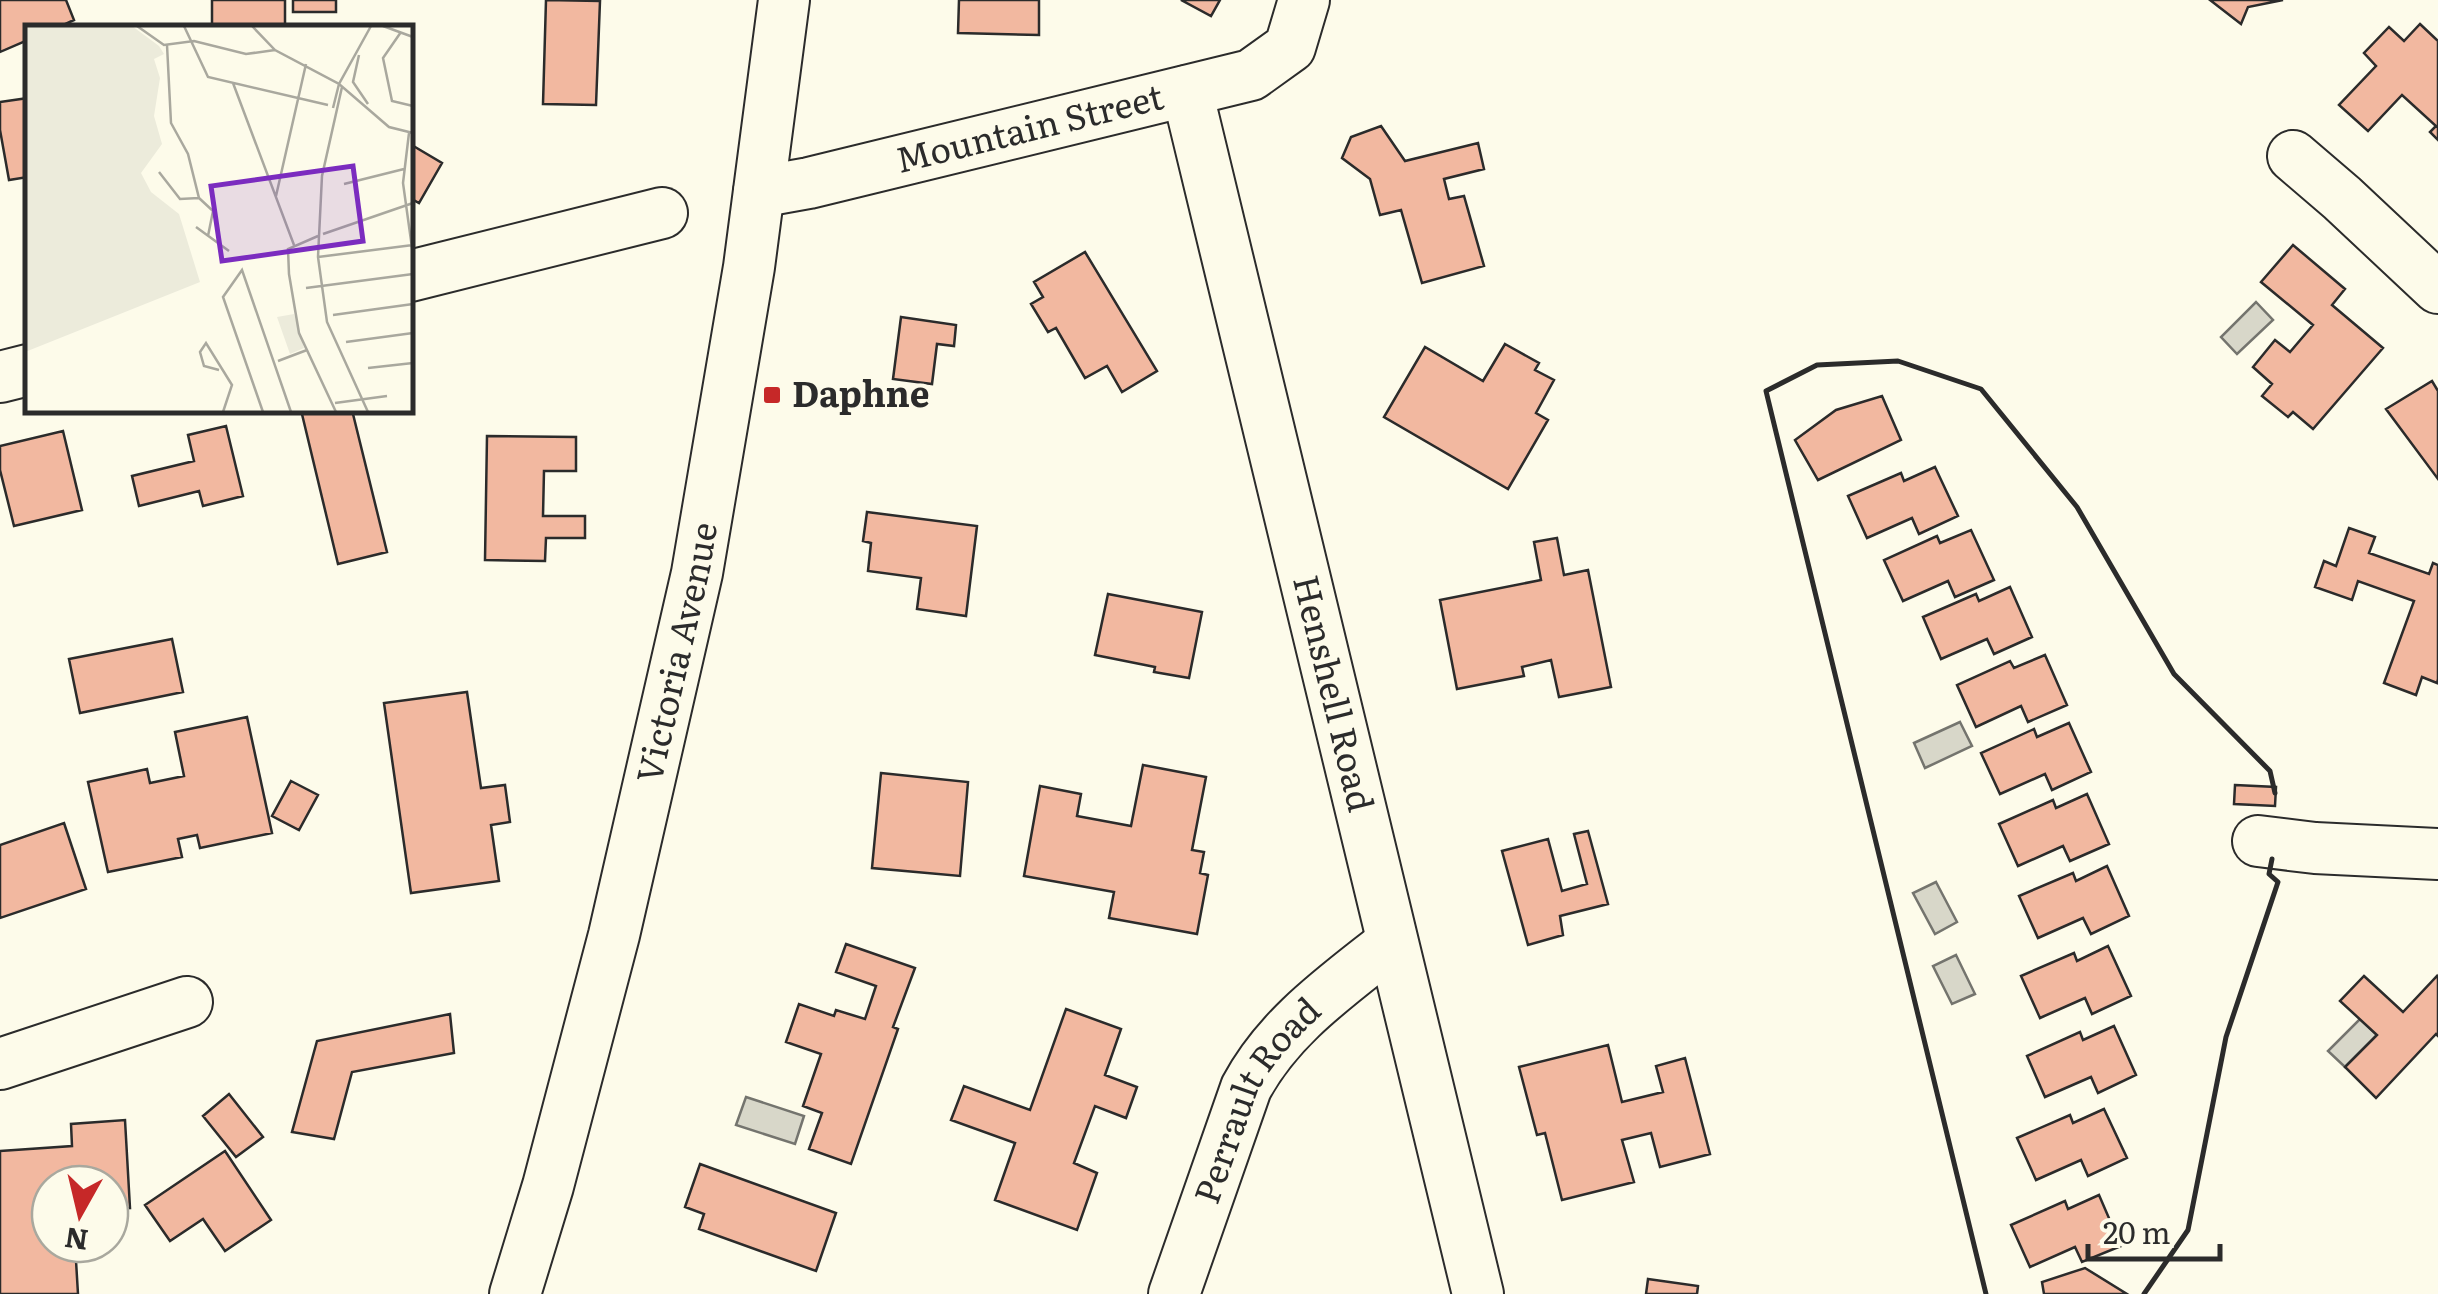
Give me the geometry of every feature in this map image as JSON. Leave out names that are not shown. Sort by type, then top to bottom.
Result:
[{"type":"street","name":"Victoria Avenue","points":[[515,1294],[548,1186],[614,935],[697,573],[749,266],[784,0]]},
{"type":"street","name":"Mountain Street","points":[[759,192],[1251,74],[1290,47],[1304,0]]},
{"type":"street","name":"Henshell Road","points":[[1187,92],[1478,1294]]},
{"type":"street","points":[[2293,156],[2438,288]]},
{"type":"street","points":[[412,276],[662,213]]},
{"type":"street","points":[[0,376],[25,371]]},
{"type":"street","points":[[2438,824],[2318,820],[2258,831],[2315,848],[2438,854]]},
{"type":"street","name":"Perrault Road","points":[[1174,1294],[1246,1088],[1257,1067],[1303,1014],[1392,943]]},
{"type":"street","points":[[0,1064],[188,1002]]},
{"type":"shaded area","points":[[2256,302],[2273,320],[2237,354],[2221,337]]},
{"type":"shaded area","points":[[1960,722],[1972,746],[1925,768],[1914,743]]},
{"type":"shaded area","points":[[1936,882],[1957,922],[1935,934],[1913,893]]},
{"type":"shaded area","points":[[1956,955],[1975,994],[1952,1004],[1933,966]]},
{"type":"shaded area","points":[[2360,1019],[2377,1035],[2345,1067],[2328,1051]]},
{"type":"shaded area","points":[[746,1097],[804,1116],[795,1144],[736,1125]]},
{"type":"building","points":[[0,0],[66,0],[74,20],[63,25],[25,25],[25,41],[0,52]]},
{"type":"building","points":[[212,0],[285,0],[285,25],[212,25]]},
{"type":"building","points":[[293,0],[336,0],[336,12],[293,12]]},
{"type":"building","points":[[546,0],[600,1],[596,105],[543,104]]},
{"type":"building","points":[[959,0],[1039,0],[1039,35],[958,33]]},
{"type":"building","points":[[1181,0],[1220,0],[1211,16]]},
{"type":"building","points":[[2210,0],[2283,0],[2248,7],[2241,24]]},
{"type":"building","points":[[2420,24],[2438,41],[2438,140],[2430,132],[2436,126],[2402,95],[2368,131],[2339,105],[2376,66],[2364,53],[2389,27],[2404,41]]},
{"type":"building","points":[[25,98],[25,177],[9,180],[0,130],[0,102]]},
{"type":"building","points":[[1381,126],[1405,161],[1478,143],[1484,169],[1444,179],[1449,199],[1464,196],[1484,266],[1422,283],[1401,210],[1380,215],[1370,179],[1342,158],[1351,137]]},
{"type":"building","points":[[412,145],[442,163],[419,203],[412,199]]},
{"type":"building","points":[[2293,245],[2345,289],[2332,305],[2383,348],[2313,429],[2293,412],[2288,417],[2262,396],[2272,384],[2253,367],[2275,340],[2290,352],[2313,325],[2261,282]]},
{"type":"building","points":[[1085,252],[1157,371],[1122,392],[1107,366],[1085,378],[1056,328],[1048,332],[1031,304],[1043,297],[1034,282]]},
{"type":"building","points":[[901,317],[956,325],[954,346],[937,344],[932,384],[893,379]]},
{"type":"building","points":[[1505,344],[1539,363],[1535,370],[1554,380],[1536,413],[1548,420],[1508,489],[1384,417],[1425,347],[1483,381]]},
{"type":"building","points":[[2432,381],[2438,391],[2438,479],[2386,409]]},
{"type":"building","points":[[1882,396],[1901,440],[1818,480],[1795,440],[1836,410]]},
{"type":"building","points":[[301,412],[352,412],[387,552],[338,564]]},
{"type":"building","points":[[226,426],[243,496],[203,506],[199,491],[139,506],[132,476],[194,461],[188,435]]},
{"type":"building","points":[[63,431],[82,510],[14,526],[0,470],[0,446]]},
{"type":"building","points":[[487,436],[576,437],[576,471],[544,471],[543,516],[585,516],[585,538],[546,538],[545,561],[485,560]]},
{"type":"building","points":[[1935,467],[1958,516],[1919,534],[1912,518],[1867,538],[1848,496],[1901,473],[1904,481]]},
{"type":"building","points":[[867,512],[977,526],[966,616],[917,609],[921,578],[868,571],[871,543],[863,541]]},
{"type":"building","points":[[2349,528],[2375,537],[2369,553],[2429,574],[2433,563],[2438,565],[2438,679],[2437,683],[2422,677],[2416,695],[2384,683],[2414,601],[2358,581],[2352,600],[2315,587],[2324,561],[2336,566]]},
{"type":"building","points":[[1971,530],[1994,580],[1955,597],[1948,581],[1903,601],[1884,560],[1937,536],[1940,543]]},
{"type":"building","points":[[1557,538],[1564,575],[1588,570],[1611,687],[1559,697],[1551,660],[1522,667],[1524,676],[1457,689],[1440,600],[1541,580],[1534,542]]},
{"type":"building","points":[[2010,587],[2032,637],[1994,654],[1987,639],[1941,659],[1923,617],[1976,594],[1979,601]]},
{"type":"building","points":[[1108,594],[1202,612],[1189,678],[1095,655]]},
{"type":"building","points":[[172,639],[183,692],[80,713],[69,659]]},
{"type":"building","points":[[2045,655],[2067,705],[2028,722],[2021,706],[1976,727],[1957,685],[2010,661],[2014,668]]},
{"type":"building","points":[[467,692],[481,788],[505,785],[510,822],[491,825],[499,881],[411,893],[384,703]]},
{"type":"building","points":[[247,717],[272,833],[200,848],[197,835],[178,839],[182,857],[108,872],[88,782],[147,769],[150,783],[184,776],[175,732]]},
{"type":"building","points":[[2069,723],[2091,772],[2052,790],[2045,774],[2000,794],[1981,753],[2034,729],[2037,737]]},
{"type":"building","points":[[1143,765],[1206,777],[1192,850],[1204,852],[1200,873],[1208,875],[1197,934],[1109,918],[1114,892],[1024,876],[1040,786],[1081,794],[1077,816],[1131,826]]},
{"type":"building","points":[[881,773],[968,782],[960,876],[872,868]]},
{"type":"building","points":[[291,781],[318,795],[299,830],[272,816]]},
{"type":"building","points":[[2235,785],[2276,787],[2275,806],[2234,804]]},
{"type":"building","points":[[2087,794],[2109,844],[2070,861],[2063,846],[2018,866],[1999,824],[2053,800],[2056,808]]},
{"type":"building","points":[[64,823],[86,889],[0,918],[0,845]]},
{"type":"building","points":[[1588,831],[1608,904],[1560,916],[1563,935],[1528,945],[1502,851],[1548,839],[1562,891],[1587,884],[1574,834]]},
{"type":"building","points":[[2107,866],[2129,916],[2091,934],[2083,918],[2038,938],[2019,896],[2073,873],[2076,881]]},
{"type":"building","points":[[846,944],[915,968],[851,1164],[809,1149],[822,1113],[803,1106],[821,1054],[786,1042],[799,1004],[834,1016],[836,1010],[865,1019],[876,986],[836,972]]},
{"type":"building","points":[[2108,946],[2131,996],[2092,1014],[2085,998],[2040,1018],[2021,976],[2074,953],[2077,961]]},
{"type":"building","points":[[2364,976],[2403,1012],[2438,978],[2438,1036],[2376,1098],[2345,1067],[2377,1035],[2340,1001]]},
{"type":"building","points":[[1066,1009],[1121,1029],[1105,1075],[1137,1087],[1126,1118],[1095,1106],[1074,1163],[1097,1173],[1077,1230],[995,1200],[1015,1143],[951,1120],[964,1086],[1030,1110]]},
{"type":"building","points":[[450,1014],[454,1053],[352,1072],[334,1139],[292,1132],[317,1041]]},
{"type":"building","points":[[2114,1026],[2136,1075],[2098,1093],[2091,1077],[2045,1097],[2027,1056],[2080,1032],[2083,1040]]},
{"type":"building","points":[[1608,1045],[1622,1102],[1663,1092],[1656,1066],[1685,1058],[1710,1154],[1660,1167],[1651,1133],[1622,1140],[1634,1182],[1562,1200],[1545,1133],[1537,1135],[1519,1067]]},
{"type":"building","points":[[229,1094],[263,1137],[236,1157],[203,1116]]},
{"type":"building","points":[[2104,1109],[2127,1158],[2088,1176],[2081,1160],[2036,1180],[2017,1138],[2070,1115],[2073,1123]]},
{"type":"building","points":[[125,1120],[128,1164],[30,1164],[30,1264],[76,1264],[78,1294],[0,1294],[0,1151],[72,1146],[71,1124]]},
{"type":"building","points":[[225,1151],[271,1220],[225,1251],[203,1219],[170,1241],[145,1205]]},
{"type":"building","points":[[700,1164],[836,1213],[816,1271],[699,1229],[704,1214],[685,1207]]},
{"type":"building","points":[[2099,1195],[2121,1246],[2082,1262],[2075,1247],[2030,1267],[2011,1225],[2065,1201],[2068,1209]]},
{"type":"building","points":[[2085,1268],[2127,1294],[2044,1294],[2042,1282]]},
{"type":"building","points":[[1648,1279],[1698,1286],[1697,1294],[1646,1294]]},
{"type":"wall","points":[[1986,1294],[1766,391],[1817,365],[1898,361],[1981,389],[2077,507],[2174,674],[2270,771],[2275,793]]},
{"type":"wall","points":[[2144,1294],[2188,1230],[2226,1037],[2278,882],[2269,874],[2272,859]]},
{"type":"place","name":"Daphne","points":[[772,395]]}]
